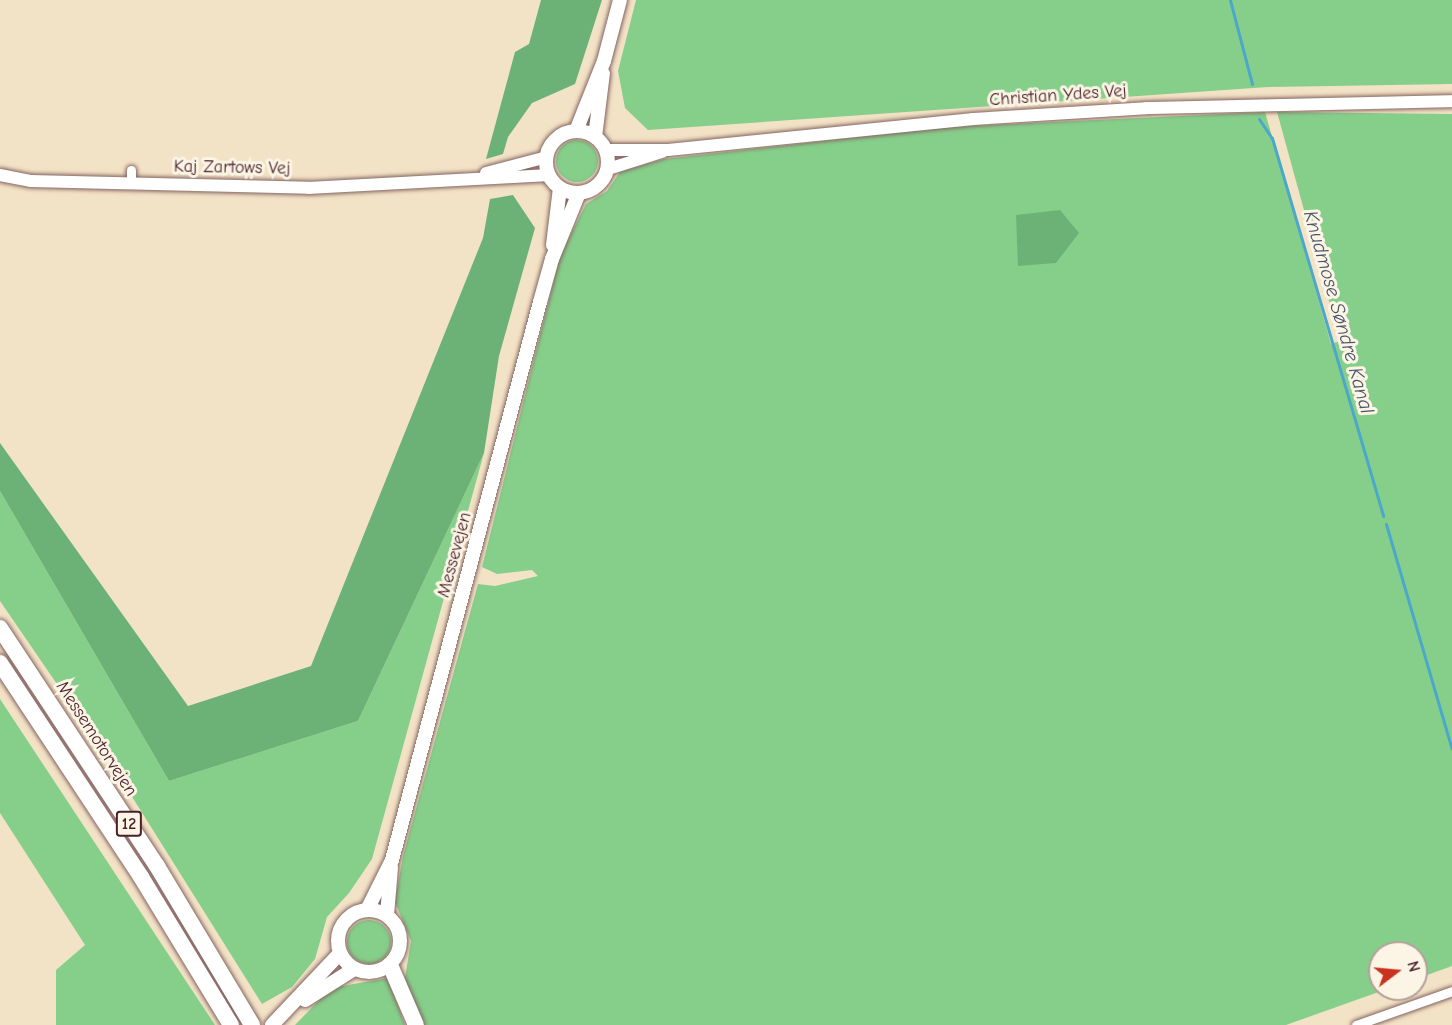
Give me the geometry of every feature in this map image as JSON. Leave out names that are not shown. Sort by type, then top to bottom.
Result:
[{"type":"highway","name":"Messemotorvejen","points":[[0,628],[157,866],[252,1025]]},
{"type":"highway","name":"12","points":[[0,663],[141,877],[231,1025]]},
{"type":"highway","points":[[390,965],[416,1025]]},
{"type":"main road","points":[[576,131],[604,62],[620,0]]},
{"type":"main road","points":[[595,137],[604,62]]},
{"type":"main road","points":[[576,131],[595,137],[606,150],[608,169],[598,185],[579,193],[560,188],[549,175],[547,157],[558,138],[576,131]]},
{"type":"main road","name":"Messevejen","points":[[552,259],[560,188]]},
{"type":"main road","name":"Messevejen","points":[[387,915],[392,860],[552,259],[579,193]]},
{"type":"main road","name":"Messevejen","points":[[368,910],[392,860]]},
{"type":"main road","points":[[272,1025],[293,1007],[340,953],[340,929],[356,912],[368,910],[387,915],[400,934],[400,945],[390,965],[372,973],[354,969],[340,953]]},
{"type":"main road","points":[[293,1007],[354,969]]},
{"type":"street","name":"Christian Ydes Vej","points":[[606,150],[669,150],[974,119],[1146,108],[1452,100]]},
{"type":"street","name":"Christian Ydes Vej","points":[[608,169],[669,150]]},
{"type":"street","name":"Kaj Zartows Vej","points":[[464,178],[547,157]]},
{"type":"street","points":[[131,170],[131,184]]},
{"type":"street","name":"Kaj Zartows Vej","points":[[0,175],[31,181],[309,188],[549,175]]},
{"type":"street","points":[[1356,1025],[1452,991]]},
{"type":"green space","points":[[541,0],[602,0],[575,84],[532,103],[508,137],[503,154],[486,159],[515,52],[529,44]]},
{"type":"green space","points":[[636,0],[1452,0],[1452,84],[1268,87],[648,130],[625,108],[618,71]]},
{"type":"green space","points":[[1265,112],[1331,344],[1340,341],[1277,112],[1452,114],[1452,966],[1428,975],[1428,941],[1368,941],[1368,996],[1286,1025],[419,1025],[405,978],[411,941],[395,902],[403,856],[478,584],[495,586],[538,576],[532,570],[497,574],[482,567],[560,256],[586,204],[607,191],[620,172],[664,159],[947,127]]},
{"type":"green space","points":[[577,140],[585,141],[592,146],[597,153],[597,169],[592,176],[585,181],[577,182],[569,181],[562,176],[557,169],[556,161],[557,153],[562,146],[569,141]]},
{"type":"green space","points":[[513,195],[535,228],[499,356],[484,453],[358,721],[169,781],[0,491],[0,443],[188,706],[311,666],[483,238],[490,199]]},
{"type":"green space","points":[[1060,210],[1079,233],[1056,263],[1018,266],[1016,215]]},
{"type":"green space","points":[[484,453],[372,859],[349,893],[327,917],[315,959],[292,987],[262,1004],[109,760],[0,601],[0,491],[169,781],[358,721]]},
{"type":"green space","points":[[0,699],[215,1025],[56,1025],[56,970],[85,945],[0,813]]},
{"type":"green space","points":[[369,920],[384,927],[391,942],[384,957],[369,964],[354,957],[347,942],[354,927]]},
{"type":"green space","points":[[388,978],[405,1025],[295,1025],[331,988]]},
{"type":"waterway","name":"Knudmose Søndre Kanal","points":[[1230,0],[1252,84]]},
{"type":"waterway","name":"Knudmose Søndre Kanal","points":[[1259,119],[1272,138],[1383,516]]},
{"type":"waterway","name":"Knudmose Søndre Kanal","points":[[1386,524],[1452,749]]}]
